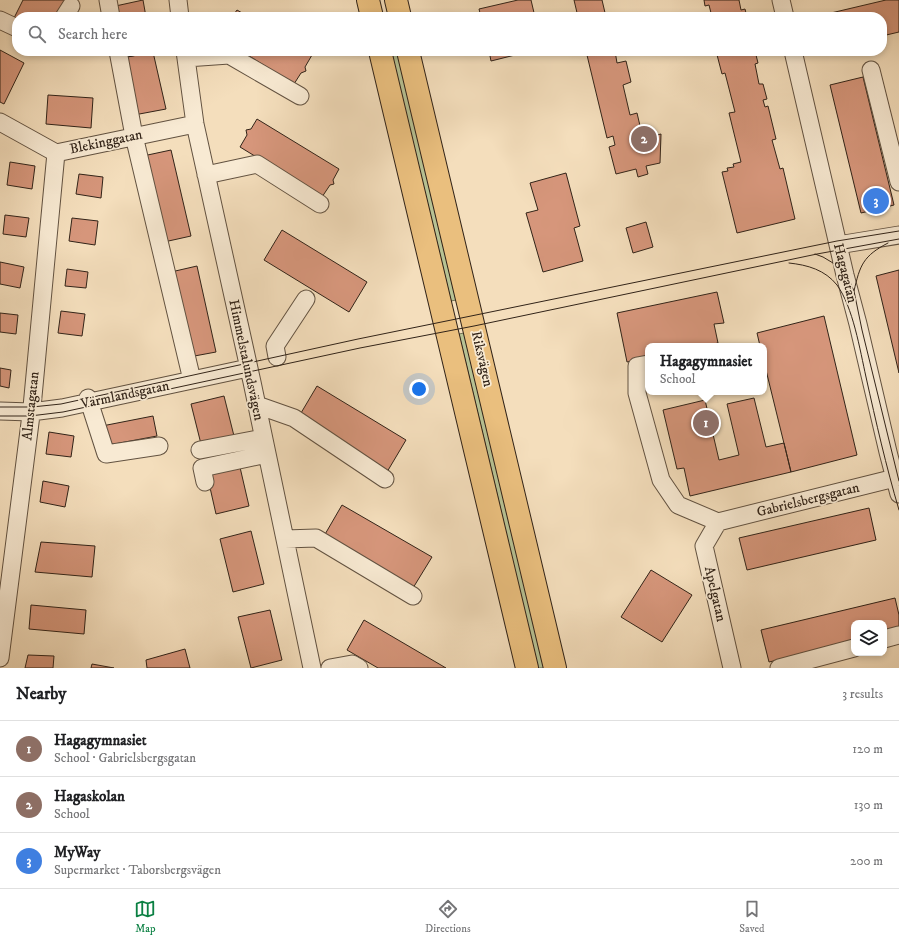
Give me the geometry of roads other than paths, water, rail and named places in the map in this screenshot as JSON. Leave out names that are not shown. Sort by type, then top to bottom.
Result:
[{"type":"highway","points":[[368,0],[371,12]]},
{"type":"highway","points":[[396,0],[399,12]]},
{"type":"highway","name":"Riksvägen","points":[[381,56],[527,668]]},
{"type":"highway","name":"Riksvägen","points":[[409,56],[555,668]]},
{"type":"street","points":[[108,0],[110,12]]},
{"type":"street","points":[[178,0],[179,12]]},
{"type":"street","points":[[781,0],[784,12]]},
{"type":"street","points":[[0,20],[12,26]]},
{"type":"street","points":[[119,56],[134,136],[192,380]]},
{"type":"street","name":"Himmelstalundsvägen","points":[[185,56],[194,124],[257,405],[312,668]]},
{"type":"street","points":[[231,56],[300,96]]},
{"type":"street","name":"Hagagatan","points":[[794,56],[838,245],[897,477],[899,494]]},
{"type":"street","points":[[871,70],[899,182]]},
{"type":"street","name":"Blekinggatan","points":[[0,122],[56,153],[194,124]]},
{"type":"street","name":"Almstagatan","points":[[0,658],[31,412],[56,153]]},
{"type":"street","points":[[206,175],[257,164],[320,204]]},
{"type":"street","points":[[838,245],[899,235]]},
{"type":"street","points":[[277,357],[275,346],[306,299]]},
{"type":"street","points":[[645,365],[637,366],[637,393],[661,480],[678,505],[718,522]]},
{"type":"street","name":"Värmlandsgatan","points":[[0,411],[31,412],[62,408],[89,400],[248,368]]},
{"type":"street","points":[[89,400],[106,454],[159,446]]},
{"type":"street","points":[[257,405],[294,418],[385,479]]},
{"type":"street","points":[[200,450],[264,438]]},
{"type":"street","points":[[205,482],[202,468],[267,454]]},
{"type":"street","name":"Gabrielsbergsgatan","points":[[718,522],[897,477]]},
{"type":"street","name":"Apelgatan","points":[[718,522],[704,546],[732,668]]},
{"type":"street","points":[[285,539],[316,538],[413,596]]},
{"type":"street","points":[[887,638],[899,635]]},
{"type":"street","points":[[779,668],[851,649]]},
{"type":"street","points":[[330,668],[352,664],[359,668]]},
{"type":"tram line","points":[[0,407],[32,407],[61,404],[358,339],[837,241],[899,231]]},
{"type":"tram line","points":[[0,416],[30,416],[63,412],[360,348],[474,326],[817,254],[899,239]]},
{"type":"tram line","points":[[854,291],[858,274],[864,262],[873,252],[888,243]]},
{"type":"tram line","points":[[815,254],[833,263],[843,272],[854,291],[862,330],[899,481]]},
{"type":"tram line","points":[[789,263],[803,265],[822,272],[837,285],[843,294],[852,317],[881,444],[899,510]]},
{"type":"place","name":"Hagaskolan","points":[[644,139]]},
{"type":"place","name":"MyWay","points":[[876,201]]},
{"type":"place","name":"Hagagymnasiet","points":[[706,423]]}]
